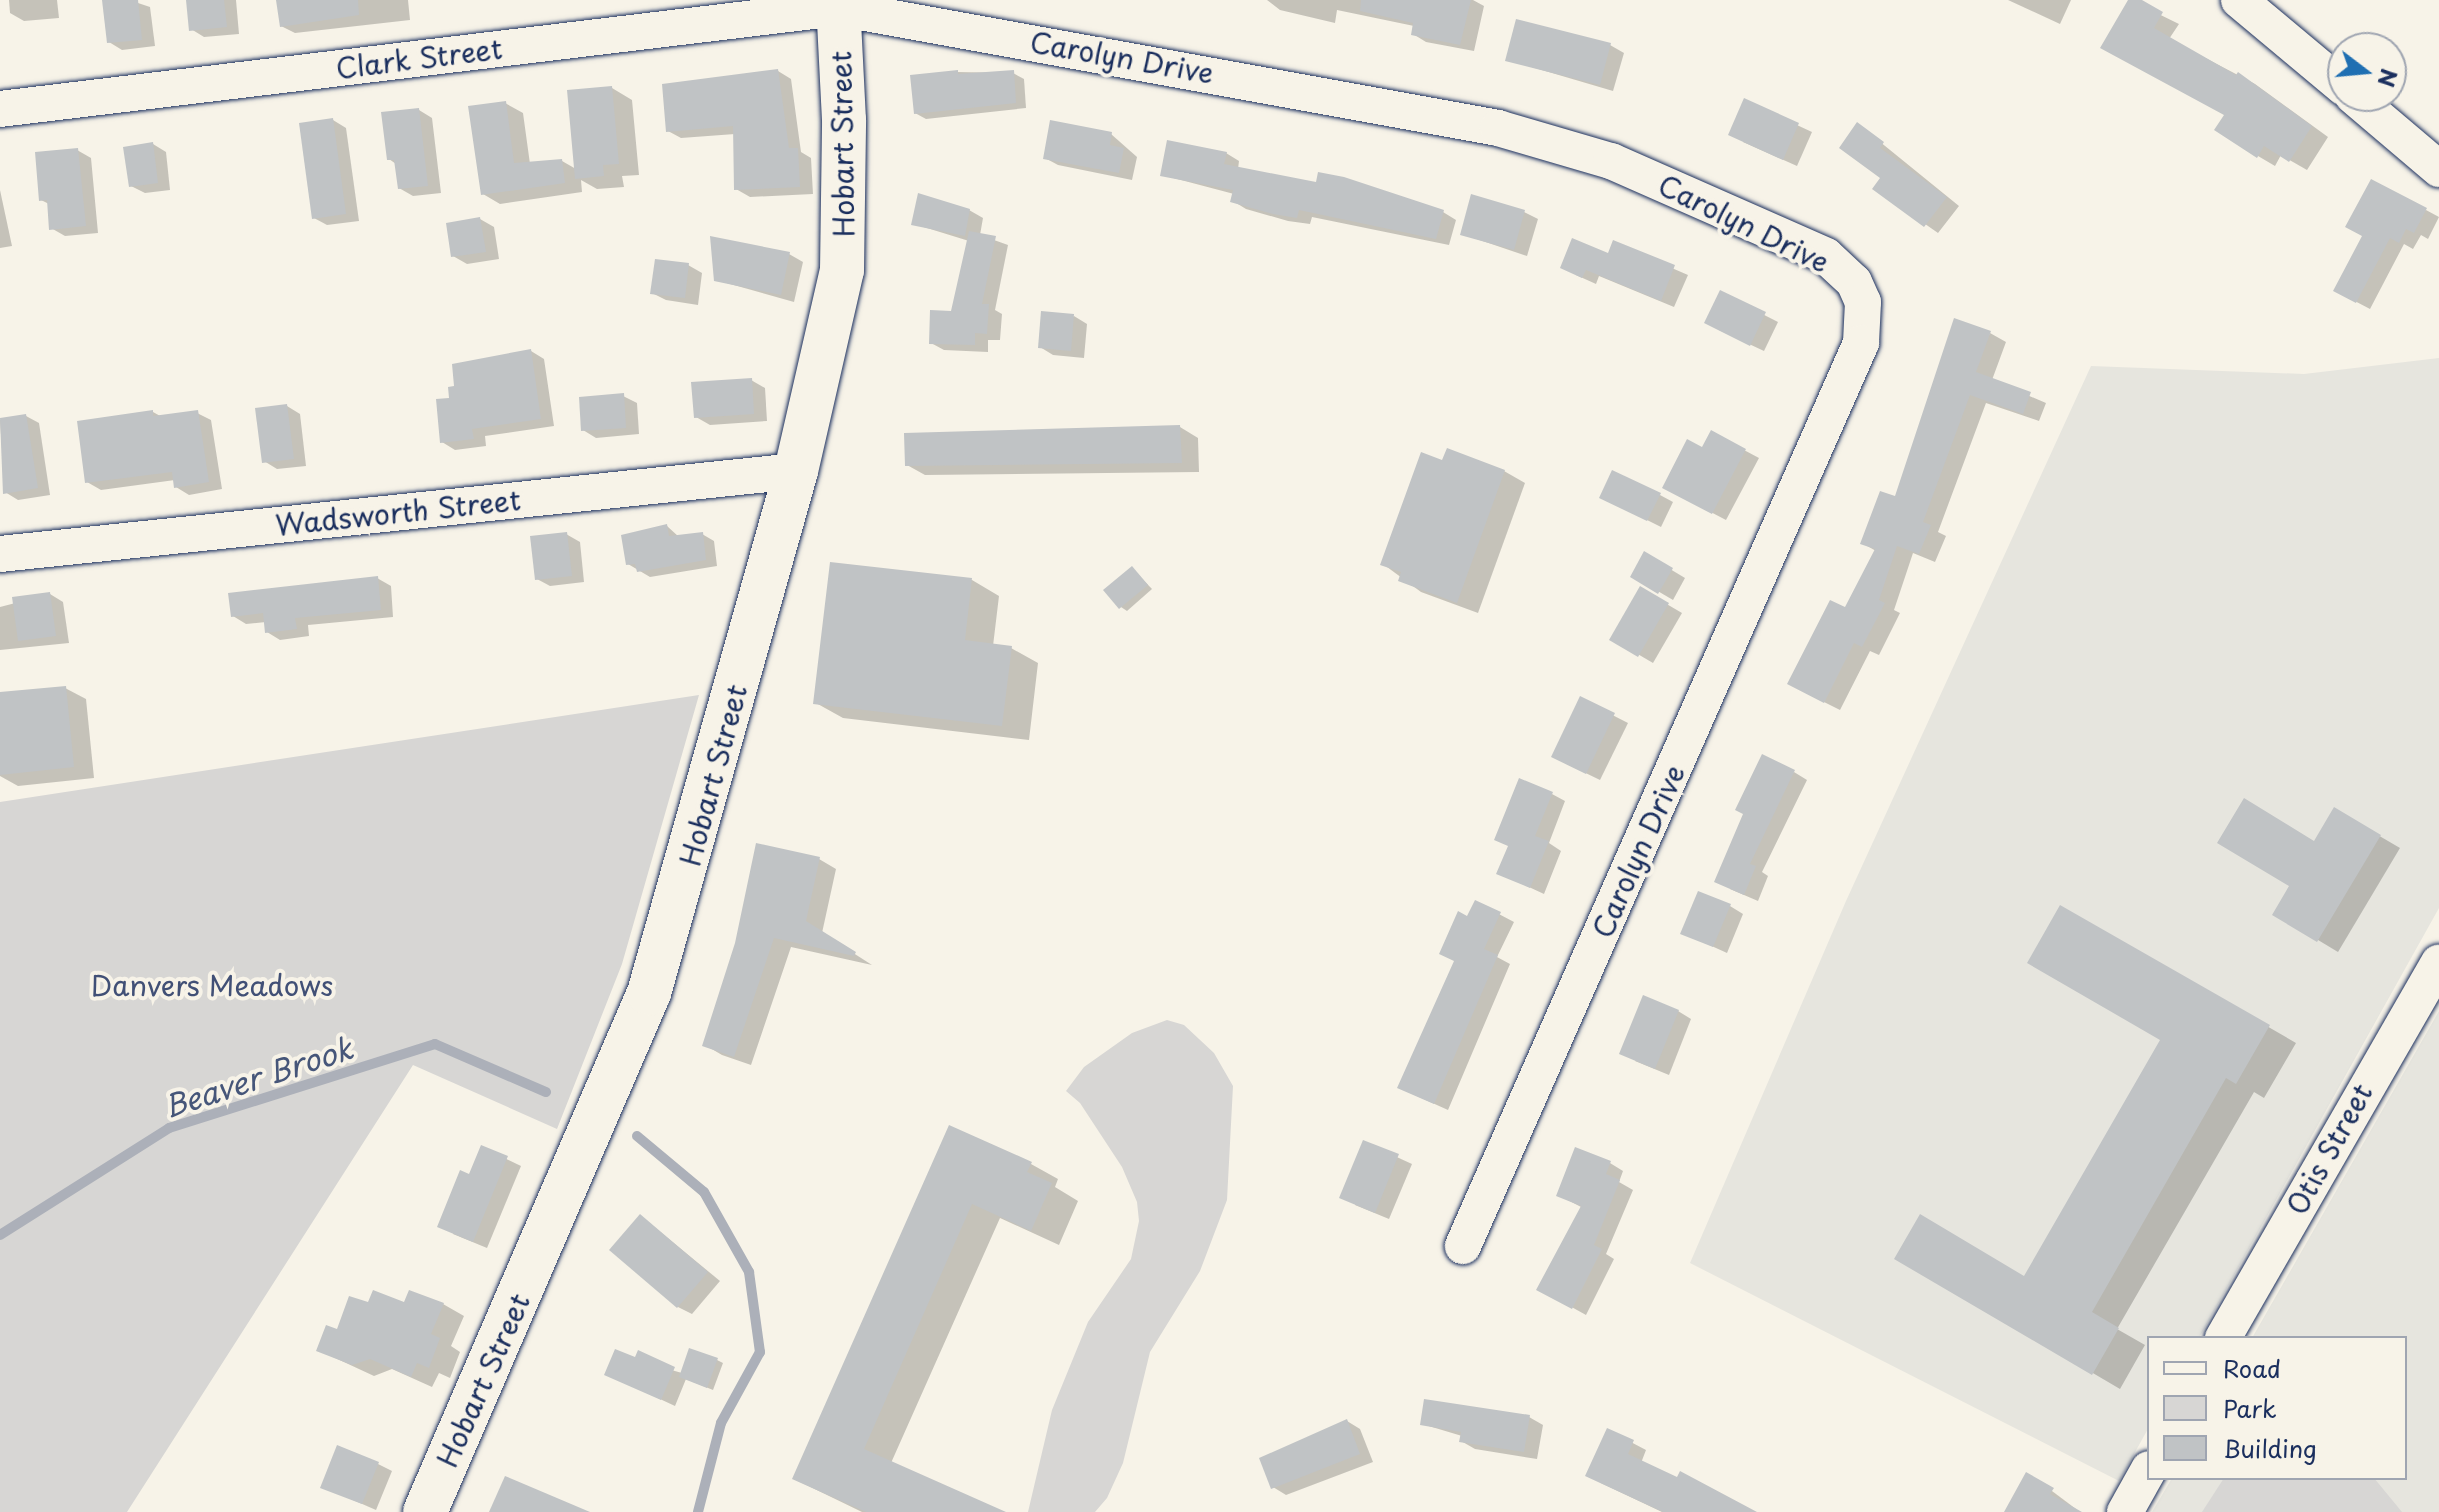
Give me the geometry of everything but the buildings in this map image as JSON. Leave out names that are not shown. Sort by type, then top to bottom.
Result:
[{"type":"main road","name":"Hobart Street","points":[[425,1512],[649,993],[796,471],[842,270],[844,136],[838,4]]},
{"type":"street","points":[[2239,0],[2327,74]]},
{"type":"street","name":"Clark Street","points":[[0,109],[838,4]]},
{"type":"street","name":"Carolyn Drive","points":[[838,4],[1498,128],[1611,161],[1686,191],[1826,256],[1854,282],[1864,322],[1849,376],[1463,1246]]},
{"type":"street","points":[[2372,112],[2439,169]]},
{"type":"street","name":"Wadsworth Street","points":[[0,554],[796,471]]},
{"type":"street","name":"Otis Street","points":[[2224,1336],[2439,963]]},
{"type":"street","points":[[2125,1512],[2147,1473]]},
{"type":"shaded area","points":[[2439,358],[2439,908],[2200,1336],[2147,1336],[2147,1431],[2119,1481],[1690,1263],[1846,901],[2091,366],[2304,374]]},
{"type":"shaded area","points":[[2439,1011],[2439,1512],[2152,1512],[2171,1480],[2407,1480],[2407,1336],[2253,1336]]},
{"type":"green space","name":"Danvers Meadows","points":[[699,695],[622,964],[557,1129],[413,1065],[127,1512],[0,1512],[0,802]]},
{"type":"green space","points":[[1167,1020],[1184,1025],[1214,1053],[1233,1086],[1227,1200],[1200,1271],[1150,1352],[1123,1463],[1107,1498],[1095,1512],[1028,1512],[1052,1410],[1088,1322],[1131,1259],[1139,1221],[1137,1202],[1122,1167],[1080,1103],[1066,1091],[1084,1067],[1132,1033]]},
{"type":"green space","points":[[2223,1480],[2376,1480],[2402,1512],[2202,1512]]},
{"type":"waterway","name":"Beaver Brook","points":[[0,1235],[169,1128],[435,1044],[546,1092]]},
{"type":"waterway","name":"Beaver Brook","points":[[637,1136],[704,1192],[749,1272],[760,1352],[721,1423],[698,1512]]}]
